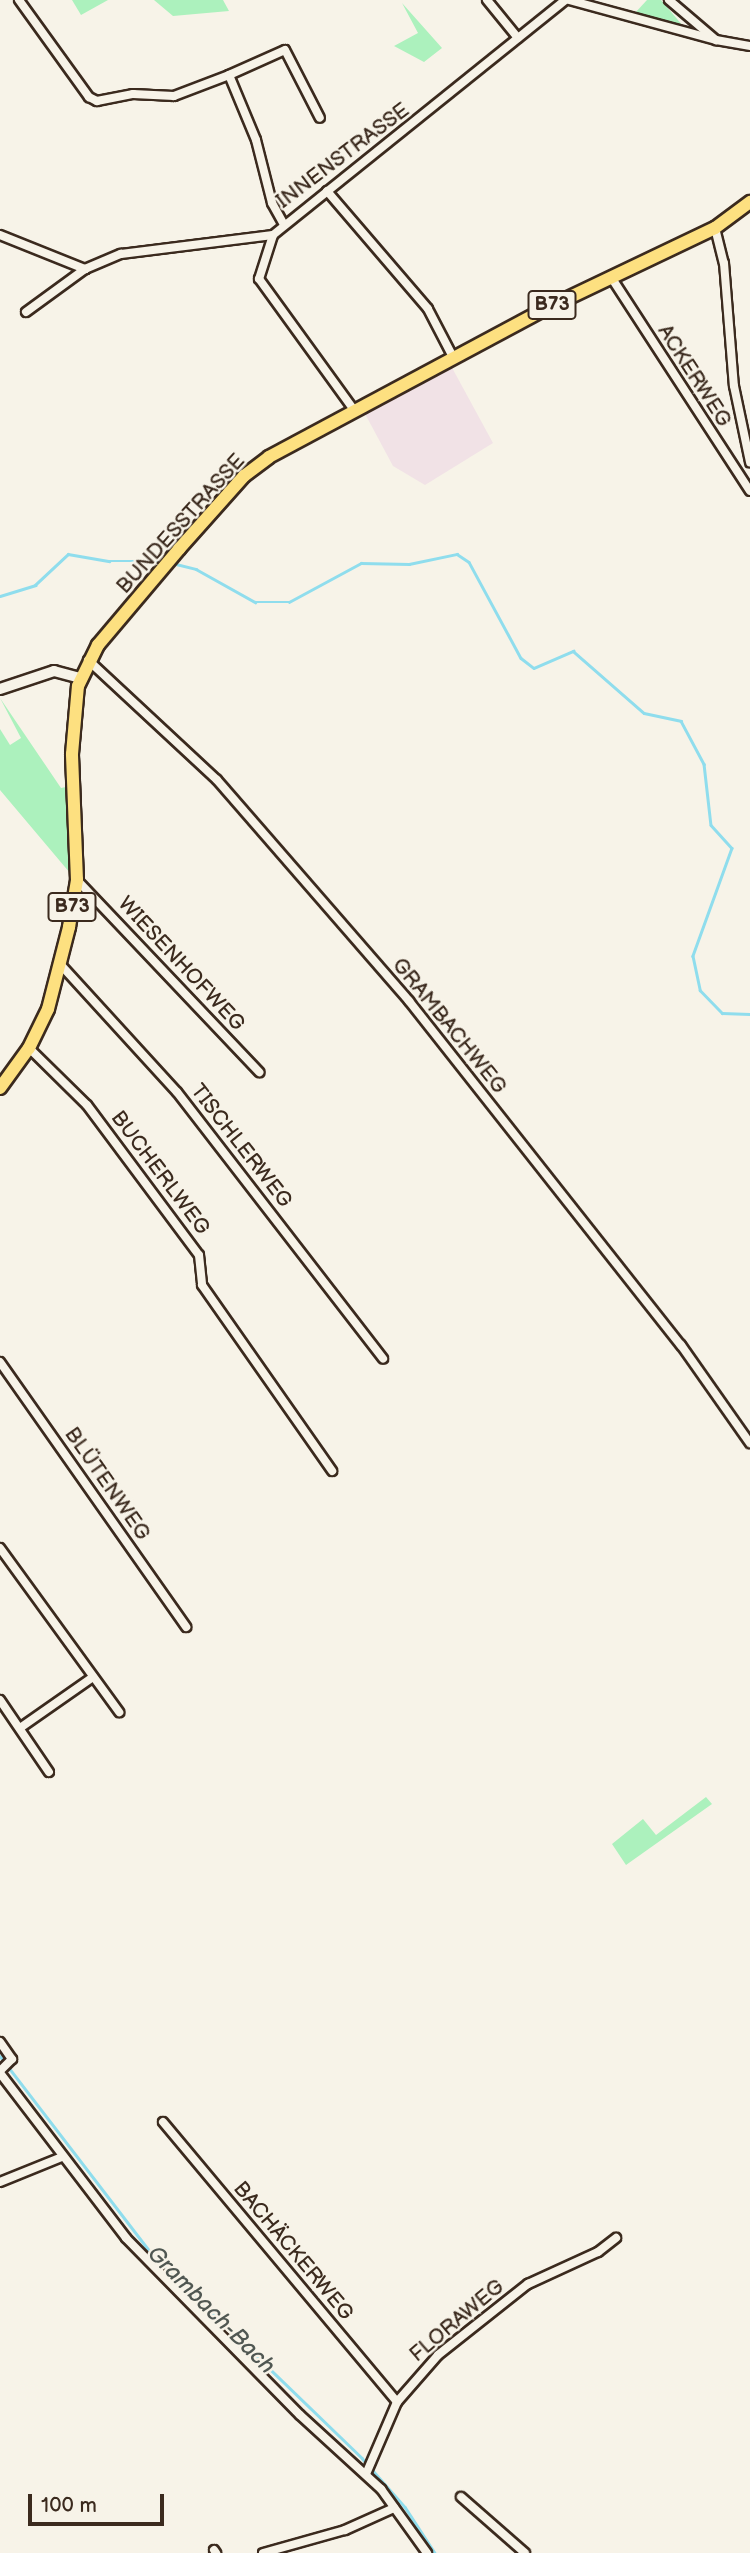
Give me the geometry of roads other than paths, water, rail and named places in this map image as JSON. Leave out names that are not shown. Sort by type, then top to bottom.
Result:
[{"type":"main road","name":"BUNDESSTRASSE","points":[[0,1088],[29,1048],[48,1009],[77,880],[72,754],[81,678],[88,660],[177,552],[244,476],[354,410],[453,357],[715,228],[750,202]]},
{"type":"main road","points":[[0,689],[54,671],[81,678]]},
{"type":"street","points":[[19,0],[89,97],[97,101],[133,94],[174,96],[285,50],[320,118]]},
{"type":"street","points":[[487,0],[518,38]]},
{"type":"street","name":"INNENSTRASSE","points":[[354,410],[266,293],[260,279],[263,259],[273,235],[283,223],[461,88],[567,0],[716,40],[750,46]]},
{"type":"street","points":[[669,0],[716,40]]},
{"type":"street","points":[[229,75],[256,140],[272,203],[283,223]]},
{"type":"street","points":[[327,191],[428,309],[453,357]]},
{"type":"street","name":"ACKERWEG","points":[[715,228],[724,263],[734,386],[750,462]]},
{"type":"street","points":[[0,235],[85,269]]},
{"type":"street","points":[[26,313],[85,269],[131,252],[252,240],[273,235]]},
{"type":"street","points":[[252,240],[263,259]]},
{"type":"street","name":"ACKERWEG","points":[[611,278],[750,491]]},
{"type":"street","name":"GRAMBACHWEG","points":[[88,660],[220,784],[408,1001],[673,1335],[750,1443]]},
{"type":"street","name":"WIESENHOFWEG","points":[[77,880],[259,1072]]},
{"type":"street","name":"TISCHLERWEG","points":[[60,964],[177,1092],[383,1359]]},
{"type":"street","name":"BUCHERLWEG","points":[[29,1048],[87,1105],[199,1255],[202,1285],[332,1471]]},
{"type":"street","name":"BLÜTENWEG","points":[[0,1362],[186,1627]]},
{"type":"street","points":[[0,1548],[119,1712]]},
{"type":"street","points":[[20,1728],[93,1676]]},
{"type":"street","points":[[0,1700],[49,1772]]},
{"type":"street","points":[[0,2042],[12,2059],[3,2070],[62,2157],[159,2274],[368,2469],[427,2553]]},
{"type":"street","name":"BACHÄCKERWEG","points":[[163,2122],[397,2402]]},
{"type":"street","points":[[0,2182],[62,2157]]},
{"type":"street","name":"FLORAWEG","points":[[368,2469],[397,2402],[438,2355],[528,2284],[617,2238]]},
{"type":"street","points":[[461,2497],[525,2553]]},
{"type":"street","points":[[263,2553],[345,2530],[394,2508]]},
{"type":"waterway","points":[[0,596],[35,585],[68,554],[109,561],[162,561]]},
{"type":"waterway","points":[[172,563],[196,569],[255,602],[289,602],[361,563],[409,564],[457,554],[469,562],[521,658],[534,668],[573,651],[644,713],[681,721],[704,764],[711,825],[732,848],[693,956],[700,990],[722,1013],[750,1014]]},
{"type":"waterway","name":"Grambach-Bach","points":[[0,2056],[154,2257],[362,2458],[405,2507],[435,2553]]}]
